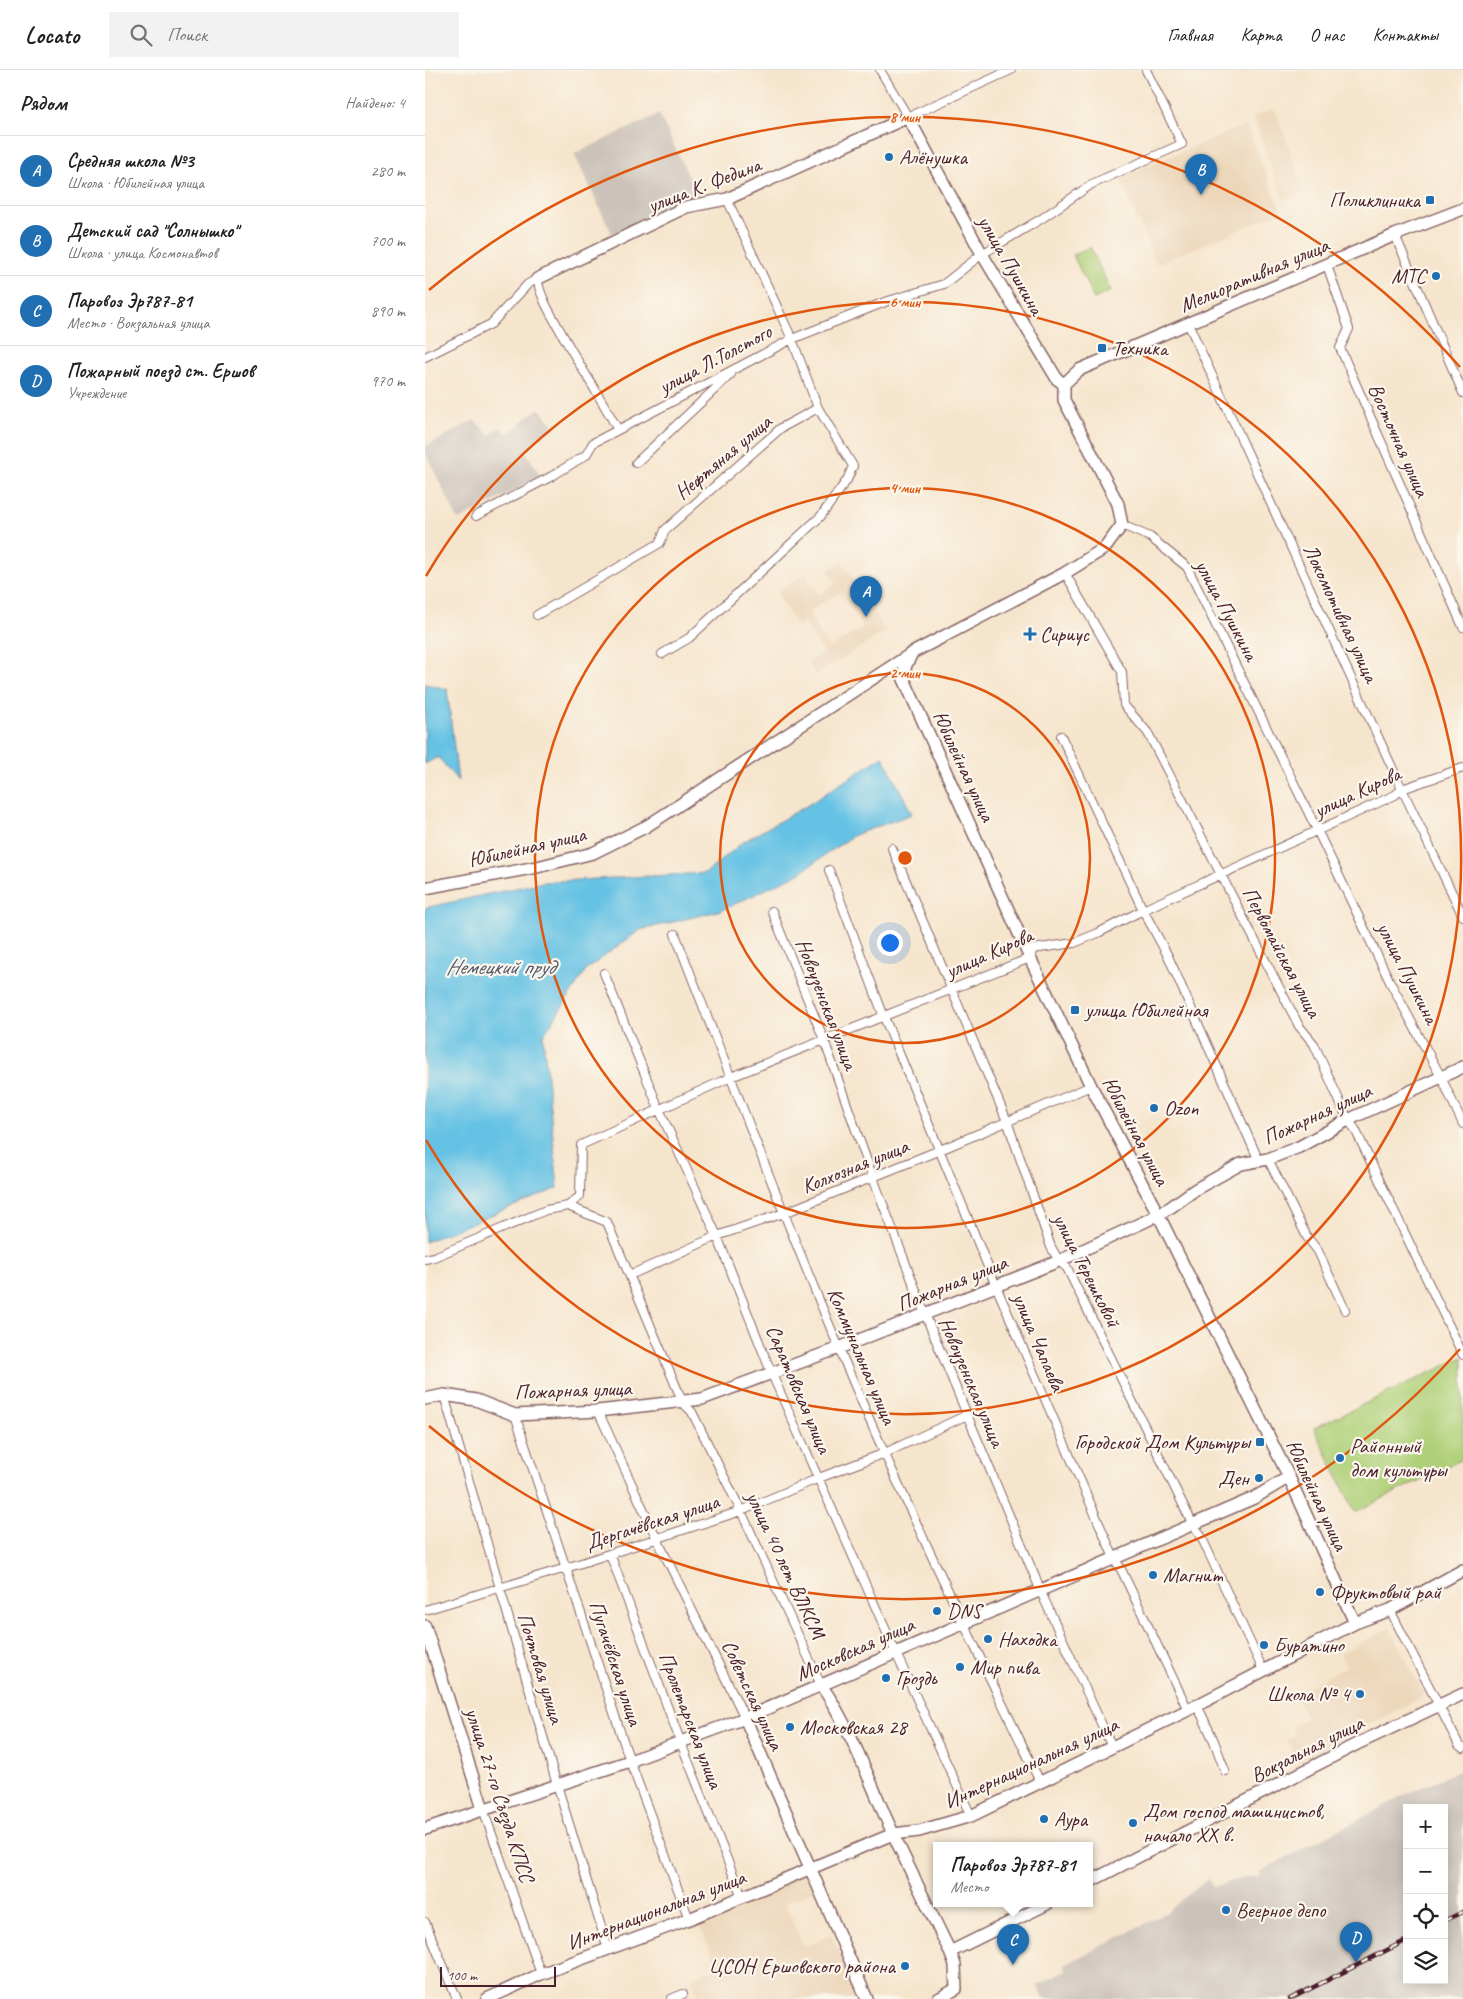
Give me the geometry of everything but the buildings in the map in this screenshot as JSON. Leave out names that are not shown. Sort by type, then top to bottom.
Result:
[{"type":"street","name":"улица Пушкина","points":[[879,70],[908,116],[982,254],[1057,379],[1064,384],[1064,400],[1118,504],[1122,524],[1150,537],[1187,567],[1390,982],[1441,1077],[1463,1124]]},
{"type":"street","name":"улица К. Федина","points":[[425,356],[491,324],[528,284],[537,279],[686,207],[727,199],[1011,70]]},
{"type":"street","name":"улица Л.Толстого","points":[[475,516],[552,476],[586,455],[593,443],[792,339],[885,302],[944,284],[982,254],[1041,219],[1092,184],[1182,144],[1146,70]]},
{"type":"street","points":[[662,654],[689,638],[821,516],[847,480],[853,466],[818,408],[792,339],[727,199]]},
{"type":"street","name":"Мелиоративная улица","points":[[1064,384],[1079,370],[1395,235],[1463,209]]},
{"type":"street","points":[[1395,235],[1463,393]]},
{"type":"street","name":"Восточная улица","points":[[1327,265],[1349,329],[1340,348],[1463,627]]},
{"type":"street","points":[[537,279],[541,295],[618,430]]},
{"type":"street","name":"Локомотивная улица","points":[[1188,324],[1402,789],[1463,916]]},
{"type":"street","points":[[636,463],[739,366]]},
{"type":"street","name":"Нефтяная улица","points":[[537,615],[660,543],[665,530],[781,428],[818,408]]},
{"type":"street","name":"Юбилейная улица","points":[[425,888],[537,867],[593,852],[647,826],[912,652],[1065,573],[1105,548],[1122,524]]},
{"type":"street","name":"Первомайская улица","points":[[1065,573],[1122,672],[1124,705],[1148,733],[1171,774],[1299,1026],[1315,1044],[1348,1120],[1355,1129],[1463,1354]]},
{"type":"street","name":"Юбилейная улица","points":[[912,652],[903,678],[1030,958],[1091,1086],[1158,1214],[1289,1477],[1355,1623]]},
{"type":"street","points":[[1061,736],[1143,910],[1169,956],[1263,1160],[1317,1251],[1345,1310]]},
{"type":"street","name":"улица Кирова","points":[[568,1206],[580,1196],[581,1145],[731,1077],[1030,958],[1033,949],[1074,943],[1098,933],[1143,910],[1395,794],[1402,789],[1463,768]]},
{"type":"street","name":"улица Терешковой","points":[[892,848],[1007,1122],[1051,1247],[1059,1261],[1067,1268],[1193,1525],[1200,1534],[1263,1670]]},
{"type":"street","name":"улица Чапаева","points":[[829,870],[884,1017],[996,1286],[1114,1558],[1192,1707],[1214,1741],[1225,1771]]},
{"type":"street","name":"Новоузенская улица","points":[[772,911],[824,1040],[873,1178],[925,1314],[1042,1590],[1112,1748]]},
{"type":"street","name":"Коммунальная улица","points":[[675,934],[839,1348],[963,1623],[1040,1782]]},
{"type":"street","name":"Саратовская улица","points":[[603,973],[659,1109],[717,1236],[771,1372],[971,1816]]},
{"type":"street","name":"Пожарная улица","points":[[425,1399],[443,1396],[477,1400],[515,1415],[597,1411],[702,1399],[839,1348],[1059,1261],[1158,1214],[1196,1189],[1241,1164],[1263,1160],[1299,1147],[1348,1120],[1463,1067]]},
{"type":"street","name":"Колхозная улица","points":[[630,1275],[717,1236],[784,1213],[873,1178],[1091,1086]]},
{"type":"street","points":[[425,1259],[434,1257],[546,1210],[568,1206]]},
{"type":"street","name":"улица 40 лет ВЛКСМ","points":[[568,1206],[607,1222],[683,1402],[692,1412],[741,1511],[821,1685],[860,1758],[893,1834],[951,1952],[955,1964],[956,1989],[938,1999]]},
{"type":"street","name":"Почтовая улица","points":[[443,1396],[557,1785],[608,1949]]},
{"type":"street","name":"Советская улица","points":[[597,1411],[657,1539],[745,1718],[867,1999]]},
{"type":"street","name":"Пугачёвская улица","points":[[515,1415],[630,1761],[689,1919]]},
{"type":"street","name":"Дергачёвская улица","points":[[425,1610],[566,1568],[741,1511],[885,1453],[967,1415]]},
{"type":"street","name":"Московская улица","points":[[425,1829],[630,1761],[745,1718],[896,1651],[1254,1498],[1289,1477]]},
{"type":"street","name":"Пролетарская улица","points":[[610,1554],[681,1743],[742,1897]]},
{"type":"street","name":"Интернациональная улица","points":[[487,1999],[541,1974],[689,1919],[893,1834],[919,1831],[971,1816],[1112,1748],[1355,1623],[1390,1610],[1463,1570]]},
{"type":"street","points":[[1390,1610],[1438,1706],[1459,1745],[1463,1748]]},
{"type":"street","name":"улица 27-го Съезда КПСС","points":[[425,1626],[483,1809],[541,1974]]},
{"type":"street","name":"Вокзальная улица","points":[[1093,1880],[1357,1744],[1463,1694]]},
{"type":"street","points":[[951,1952],[1041,1907]]},
{"type":"street","points":[[425,1922],[457,1999]]},
{"type":"street","points":[[671,1999],[683,1994]]},
{"type":"shaded area","points":[[1275,109],[1305,192],[1283,200],[1253,117]]},
{"type":"shaded area","points":[[659,114],[697,194],[612,234],[574,154]]},
{"type":"shaded area","points":[[1246,125],[1282,212],[1156,264],[1120,178]]},
{"type":"shaded area","points":[[539,408],[555,427],[525,450],[541,477],[458,520],[425,452],[425,447],[474,420],[490,435],[500,427],[507,434]]},
{"type":"shaded area","points":[[842,562],[886,631],[816,675],[808,662],[823,652],[804,622],[797,626],[776,592],[806,573],[819,595],[836,584],[828,571]],"holes":[[[840,592],[863,627],[830,648],[808,612]]]},
{"type":"shaded area","name":"Школа № 4","points":[[1389,1628],[1425,1695],[1299,1762],[1287,1740],[1295,1735],[1291,1726],[1307,1718],[1294,1694],[1346,1667],[1340,1654]]},
{"type":"shaded area","points":[[1463,1769],[1463,1999],[1045,1999],[1037,1985],[1066,1970],[1064,1965],[1164,1914],[1208,1879],[1213,1887],[1243,1878],[1260,1876],[1259,1872],[1409,1793]]},
{"type":"shaded area","points":[[807,1872],[815,1890],[785,1903],[804,1947],[831,1935],[860,1999],[700,1999],[691,1978],[718,1967],[697,1919]]},
{"type":"green space","points":[[1090,247],[1111,291],[1094,299],[1073,255]]},
{"type":"green space","points":[[1463,1357],[1463,1459],[1355,1512],[1314,1428]]},
{"type":"water","points":[[425,684],[447,689],[458,781],[438,757],[425,764]]},
{"type":"water","name":"Немецкий пруд","points":[[883,756],[912,814],[854,835],[798,874],[722,910],[640,930],[587,969],[543,1036],[558,1188],[425,1242],[425,908],[543,882],[706,873],[743,842],[808,805]]},
{"type":"railway","points":[[1448,1919],[1463,1912]]},
{"type":"railway","points":[[1290,1999],[1403,1942]]},
{"type":"place","name":"Алёнушка","points":[[889,157]]},
{"type":"place","name":"Детский сад \"Солнышко\"","points":[[1201,195]]},
{"type":"place","name":"Поликлиника","points":[[1430,200]]},
{"type":"place","name":"МТС","points":[[1436,276]]},
{"type":"place","name":"Техника","points":[[1102,348]]},
{"type":"place","name":"Средняя школа №3","points":[[866,617]]},
{"type":"place","name":"Сириус","points":[[1030,634]]},
{"type":"place","name":"улица Юбилейная","points":[[1075,1010]]},
{"type":"place","name":"Ozon","points":[[1154,1108]]},
{"type":"place","name":"Городской Дом Культуры","points":[[1260,1442]]},
{"type":"place","name":"Районный дом культуры","points":[[1340,1458]]},
{"type":"place","name":"Ден","points":[[1259,1478]]},
{"type":"place","name":"Магнит","points":[[1153,1575]]},
{"type":"place","name":"Фруктовый рай","points":[[1320,1592]]},
{"type":"place","name":"DNS","points":[[937,1611]]},
{"type":"place","name":"Находка","points":[[988,1639]]},
{"type":"place","name":"Буратино","points":[[1264,1645]]},
{"type":"place","name":"Мир пива","points":[[960,1667]]},
{"type":"place","name":"Гроздь","points":[[886,1678]]},
{"type":"place","name":"Школа № 4","points":[[1360,1694]]},
{"type":"place","name":"Московская 28","points":[[790,1727]]},
{"type":"place","name":"Аура","points":[[1044,1819]]},
{"type":"place","name":"Дом господ машинистов, начало XX в.","points":[[1133,1823]]},
{"type":"place","name":"Веерное депо","points":[[1226,1910]]},
{"type":"place","name":"Пожарный поезд ст. Ершов","points":[[1356,1963]]},
{"type":"place","name":"Паровоз Эр787-81","points":[[1013,1965]]},
{"type":"place","name":"ЦСОН Ершовского района","points":[[905,1966]]}]
